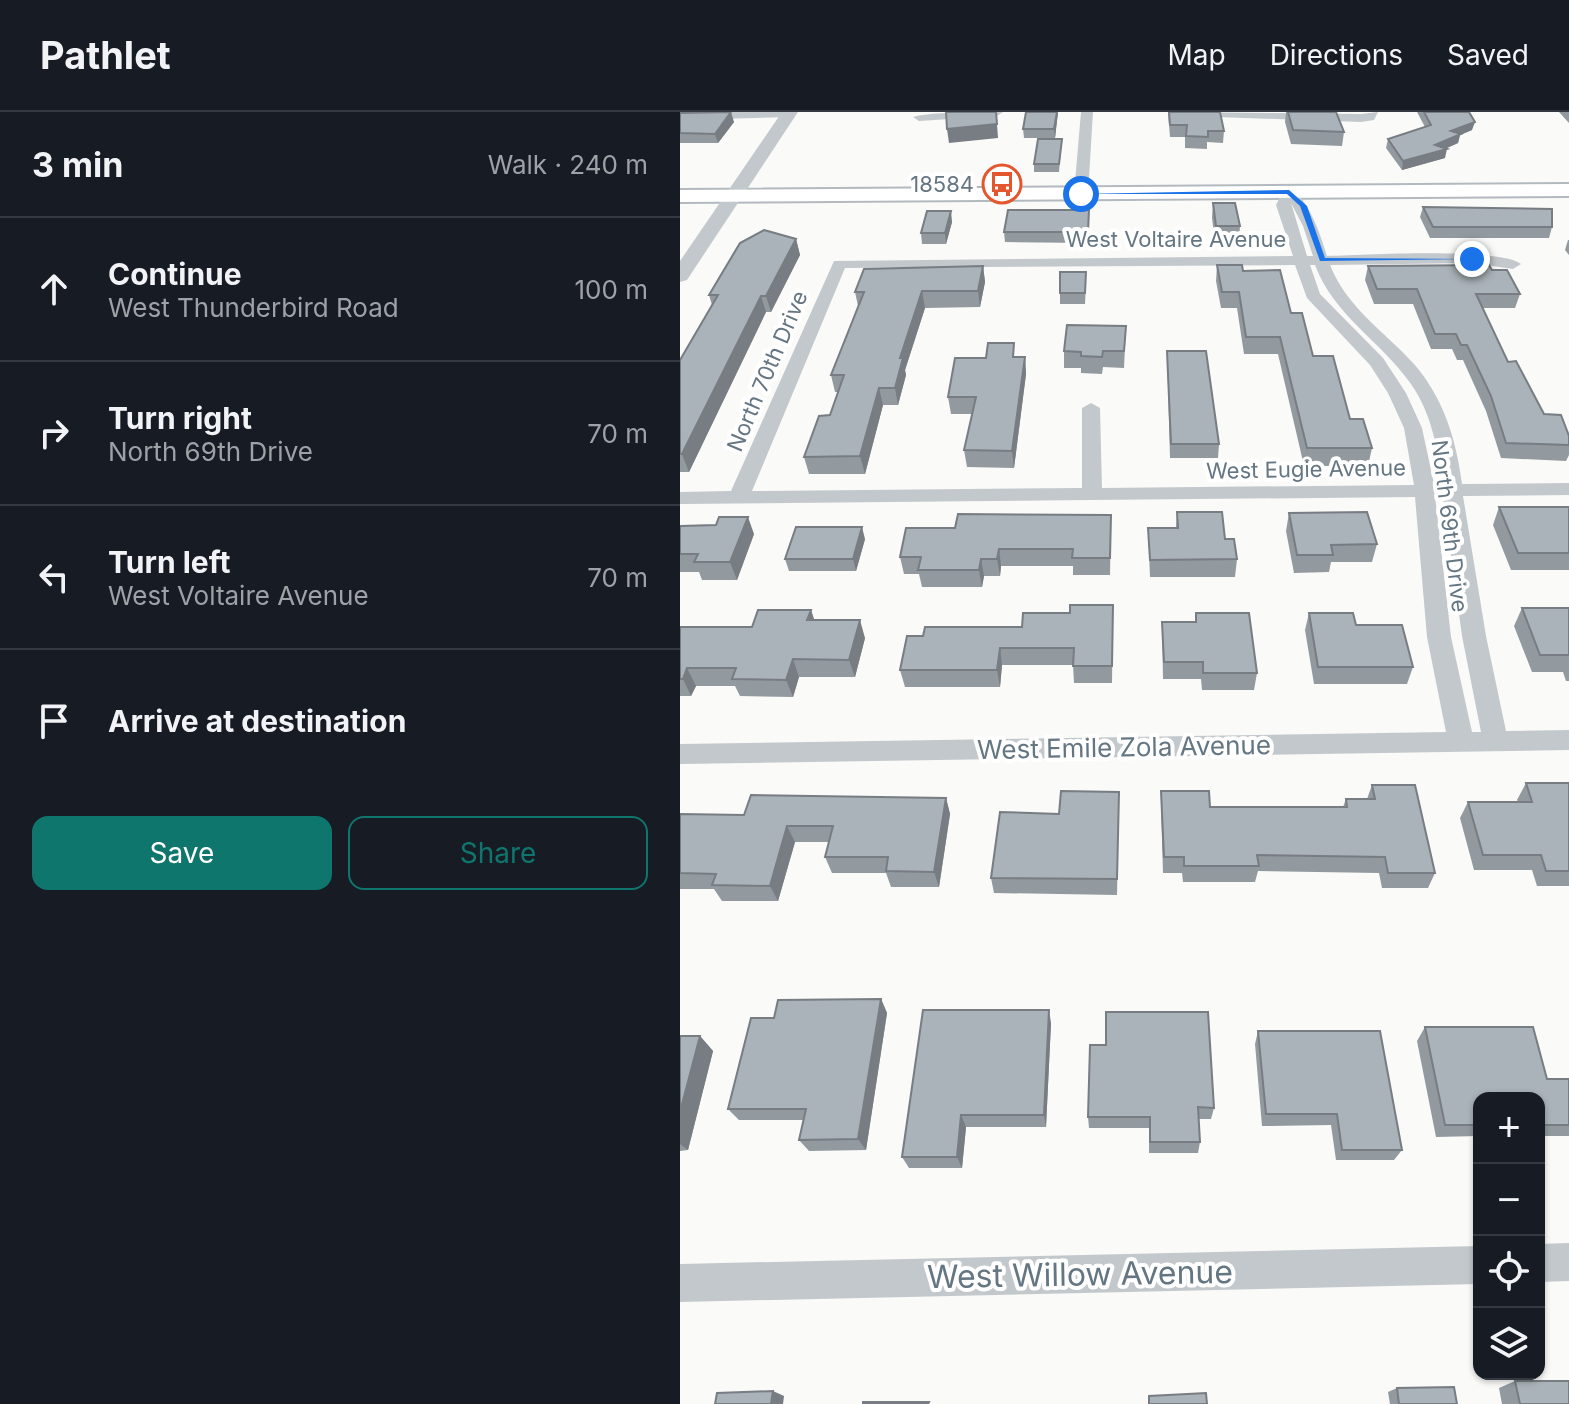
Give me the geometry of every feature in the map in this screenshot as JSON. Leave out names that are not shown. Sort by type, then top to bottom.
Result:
[{"type":"main road","points":[[680,196],[1569,190]]},
{"type":"street","points":[[919,117],[997,112]]},
{"type":"street","points":[[1081,194],[1087,112]]},
{"type":"street","points":[[1188,112],[1289,118],[1371,114]]},
{"type":"street","points":[[680,116],[788,115]]},
{"type":"street","points":[[680,276],[788,115]]},
{"type":"street","name":"North 69th Drive","points":[[1461,741],[1439,637],[1425,492],[1413,428],[1381,368],[1313,295],[1283,205],[1289,192],[1304,206],[1336,293],[1418,381],[1436,415],[1443,434],[1454,491],[1477,657],[1496,741]]},
{"type":"street","name":"West Voltaire Avenue","points":[[839,264],[1472,259],[1513,264]]},
{"type":"street","name":"North 70th Drive","points":[[739,497],[839,264]]},
{"type":"street","points":[[1381,368],[1404,364]]},
{"type":"street","points":[[1091,408],[1092,496]]},
{"type":"street","name":"West Eugie Avenue","points":[[680,498],[1569,489]]},
{"type":"street","name":"West Emile Zola Avenue","points":[[680,754],[1569,740]]},
{"type":"street","points":[[1545,1263],[1569,1262]]},
{"type":"street","name":"West Willow Avenue","points":[[680,1283],[1473,1265]]},
{"type":"building","points":[[731,112],[715,134],[680,133],[680,113]]},
{"type":"building","points":[[946,112],[996,112],[997,124],[947,129]]},
{"type":"building","points":[[1026,112],[1057,112],[1054,129],[1023,129]]},
{"type":"building","points":[[1169,112],[1220,112],[1224,131],[1208,131],[1208,137],[1186,136],[1187,125],[1170,125]]},
{"type":"building","points":[[1288,112],[1336,112],[1344,132],[1293,130]]},
{"type":"building","points":[[1424,112],[1469,112],[1475,122],[1451,131],[1461,134],[1435,145],[1447,149],[1403,161],[1388,139],[1431,125]]},
{"type":"building","points":[[1038,139],[1062,139],[1059,164],[1034,164]]},
{"type":"building","points":[[1213,203],[1235,203],[1240,226],[1216,226]]},
{"type":"building","points":[[1423,207],[1552,209],[1552,227],[1433,227]]},
{"type":"building","points":[[1008,210],[1089,210],[1088,232],[1004,232]]},
{"type":"building","points":[[927,211],[951,211],[945,233],[921,233]]},
{"type":"building","points":[[764,230],[796,239],[766,296],[761,296],[680,454],[680,360],[718,295],[709,295],[740,243]]},
{"type":"building","points":[[1217,265],[1242,265],[1243,271],[1280,270],[1291,313],[1302,313],[1313,356],[1333,356],[1350,419],[1363,419],[1372,448],[1307,448],[1280,337],[1246,337],[1239,292],[1222,292]]},
{"type":"building","points":[[1489,265],[1492,270],[1507,270],[1520,294],[1476,294],[1508,362],[1516,361],[1544,414],[1561,415],[1569,445],[1506,443],[1491,396],[1467,345],[1461,345],[1456,334],[1435,334],[1417,289],[1377,289],[1368,266]]},
{"type":"building","points":[[983,266],[978,291],[922,291],[900,358],[903,358],[895,388],[879,388],[860,456],[804,457],[819,416],[830,415],[844,375],[831,375],[864,292],[855,292],[864,269]]},
{"type":"building","points":[[1060,272],[1086,272],[1085,293],[1060,293]]},
{"type":"building","points":[[1067,325],[1126,326],[1124,351],[1103,351],[1102,357],[1064,351]]},
{"type":"building","points":[[988,343],[1014,343],[1013,357],[1025,357],[1012,451],[964,450],[976,397],[948,397],[955,358],[986,358]]},
{"type":"building","points":[[1167,351],[1206,351],[1219,444],[1171,444]]},
{"type":"building","points":[[1499,507],[1569,507],[1569,553],[1518,553]]},
{"type":"building","points":[[1177,512],[1222,512],[1225,539],[1234,539],[1237,559],[1150,560],[1148,528],[1178,528]]},
{"type":"building","points":[[1367,512],[1377,544],[1331,545],[1333,555],[1297,555],[1289,513]]},
{"type":"building","points":[[958,514],[1111,515],[1110,558],[1072,558],[1073,549],[999,549],[997,559],[981,559],[979,570],[918,570],[921,557],[900,557],[906,528],[955,528]]},
{"type":"building","points":[[719,517],[748,517],[730,562],[694,562],[698,554],[680,554],[680,526],[716,525]]},
{"type":"building","points":[[796,527],[862,527],[853,559],[785,559]]},
{"type":"building","points":[[1070,605],[1113,605],[1112,666],[1073,666],[1074,648],[1000,648],[997,670],[900,670],[907,636],[923,636],[925,627],[1022,627],[1023,613],[1070,613]]},
{"type":"building","points":[[1522,608],[1569,608],[1569,655],[1540,655]]},
{"type":"building","points":[[758,610],[811,610],[807,620],[860,620],[849,660],[793,659],[786,680],[732,679],[736,668],[687,668],[683,679],[680,679],[680,627],[752,627]]},
{"type":"building","points":[[1196,613],[1249,613],[1257,673],[1203,673],[1203,662],[1164,662],[1162,622],[1196,622]]},
{"type":"building","points":[[1309,613],[1353,613],[1356,625],[1402,625],[1413,667],[1318,667]]},
{"type":"building","points":[[1526,783],[1569,783],[1569,871],[1546,871],[1541,855],[1483,855],[1468,802],[1532,802]]},
{"type":"building","points":[[1372,785],[1415,785],[1435,873],[1388,873],[1385,857],[1257,855],[1259,866],[1184,866],[1184,857],[1164,857],[1161,791],[1209,791],[1210,807],[1347,807],[1346,799],[1375,799]]},
{"type":"building","points":[[1061,791],[1119,792],[1117,879],[991,878],[1000,812],[1059,814]]},
{"type":"building","points":[[751,795],[946,798],[934,872],[886,871],[888,857],[825,857],[833,826],[787,826],[770,886],[712,885],[716,874],[680,873],[680,814],[744,815]]},
{"type":"building","points":[[881,999],[858,1139],[799,1140],[806,1109],[728,1109],[751,1018],[774,1018],[778,1000]]},
{"type":"building","points":[[923,1010],[1049,1010],[1044,1115],[961,1115],[957,1157],[902,1157]]},
{"type":"building","points":[[1106,1012],[1208,1012],[1214,1108],[1198,1107],[1200,1142],[1150,1142],[1150,1117],[1088,1117],[1090,1045],[1106,1045]]},
{"type":"building","points":[[1425,1027],[1533,1027],[1547,1079],[1569,1079],[1569,1125],[1545,1125],[1545,1092],[1473,1092],[1473,1125],[1445,1125]]},
{"type":"building","points":[[1258,1031],[1380,1031],[1402,1150],[1342,1150],[1337,1114],[1266,1114]]},
{"type":"building","points":[[680,1036],[700,1036],[680,1112]]},
{"type":"building","points":[[1515,1381],[1569,1381],[1569,1404],[1520,1404]]},
{"type":"building","points":[[1454,1387],[1457,1404],[1399,1404],[1397,1388]]},
{"type":"building","points":[[773,1391],[771,1404],[715,1404],[717,1393]]},
{"type":"building","points":[[1206,1393],[1207,1404],[1149,1404],[1149,1396]]},
{"type":"building","points":[[863,1402],[929,1402],[863,1404]]},
{"type":"place","name":"18584","points":[[1002,184]]},
{"type":"route","points":[[1081,194],[1289,192],[1304,206],[1322,260],[1472,259]]}]
